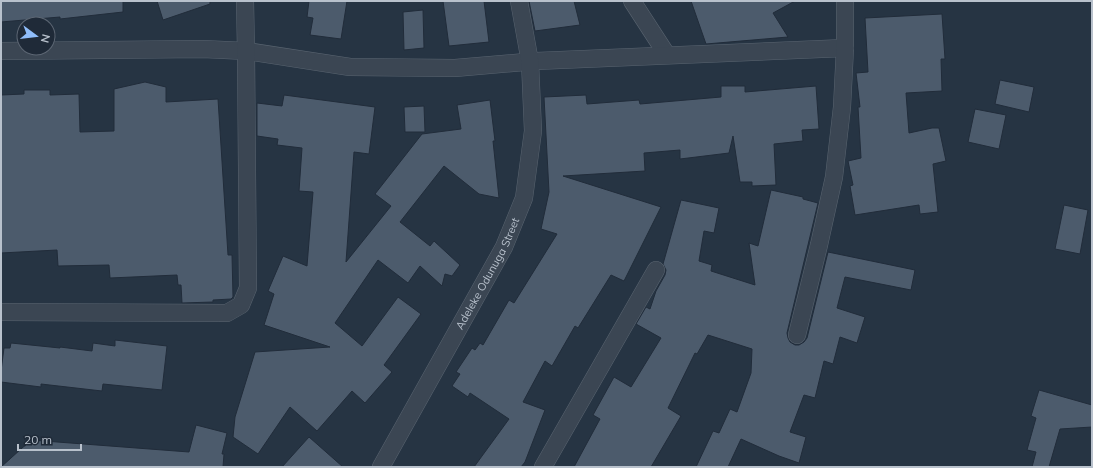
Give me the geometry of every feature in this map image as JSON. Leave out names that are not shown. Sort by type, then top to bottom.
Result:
[{"type":"street","points":[[1,312],[227,313],[241,305],[248,288],[246,51],[244,1]]},
{"type":"street","name":"Adeleke Odunuga Street","points":[[381,467],[504,247],[524,198],[533,131],[530,62],[519,1]]},
{"type":"street","points":[[632,1],[667,56]]},
{"type":"street","points":[[797,335],[834,177],[842,107],[845,48],[845,1]]},
{"type":"street","points":[[1,51],[203,49],[246,51],[350,67],[455,68],[530,62],[845,48]]},
{"type":"street","points":[[543,467],[656,270]]},
{"type":"building","points":[[1,1],[123,1],[123,12],[60,19],[60,17],[56,17],[56,16],[16,16],[16,21],[1,22]]},
{"type":"building","points":[[157,1],[210,1],[210,4],[163,20]]},
{"type":"building","points":[[309,1],[347,1],[341,39],[310,35],[313,18],[307,17]]},
{"type":"building","points":[[443,1],[484,1],[489,42],[449,46]]},
{"type":"building","points":[[529,1],[574,1],[580,25],[535,31]]},
{"type":"building","points":[[691,1],[795,1],[773,13],[788,37],[706,44]]},
{"type":"building","points":[[423,10],[424,48],[404,50],[403,12]]},
{"type":"building","points":[[942,14],[945,59],[941,59],[942,91],[906,93],[909,133],[939,128],[946,161],[933,164],[938,212],[920,214],[919,205],[855,215],[850,186],[853,185],[848,161],[861,158],[858,107],[860,107],[856,73],[868,72],[865,18]]},
{"type":"building","points":[[1000,80],[1034,87],[1029,112],[995,104]]},
{"type":"building","points":[[145,82],[166,87],[166,102],[218,99],[228,255],[232,255],[233,297],[231,299],[213,300],[213,302],[182,303],[181,285],[178,285],[177,275],[110,278],[109,265],[58,266],[57,250],[1,253],[1,95],[24,94],[24,90],[50,90],[50,95],[79,94],[80,132],[114,131],[114,89]]},
{"type":"building","points":[[721,86],[745,86],[745,92],[816,86],[819,129],[802,130],[803,141],[774,144],[776,185],[752,186],[752,182],[740,182],[733,136],[729,153],[680,159],[680,150],[644,153],[645,171],[563,176],[661,207],[624,281],[611,275],[578,328],[575,326],[552,366],[545,361],[523,402],[545,410],[525,462],[521,467],[474,467],[509,419],[470,393],[468,397],[452,386],[460,374],[456,372],[472,348],[475,350],[480,343],[483,345],[509,300],[514,303],[557,234],[541,229],[549,192],[544,97],[586,95],[587,104],[639,100],[640,104],[721,97]]},
{"type":"building","points":[[284,95],[375,107],[369,154],[354,152],[346,262],[391,206],[375,194],[422,134],[461,129],[457,105],[490,100],[495,141],[493,141],[499,198],[479,194],[444,166],[400,222],[430,246],[434,241],[460,265],[452,276],[445,274],[442,286],[420,266],[408,283],[378,260],[335,323],[362,346],[398,297],[421,314],[384,365],[392,372],[365,403],[352,391],[317,431],[290,407],[258,454],[233,437],[235,417],[255,352],[330,347],[264,325],[274,294],[268,291],[283,256],[307,266],[313,192],[299,191],[302,148],[277,145],[278,139],[257,136],[257,103],[282,106]]},
{"type":"building","points":[[424,106],[425,132],[405,132],[404,107]]},
{"type":"building","points":[[975,109],[1006,115],[999,149],[968,142]]},
{"type":"building","points":[[771,190],[803,197],[803,199],[818,203],[787,333],[790,342],[795,345],[799,345],[807,338],[828,252],[915,270],[911,290],[845,277],[837,308],[865,317],[857,343],[840,337],[833,364],[824,361],[815,398],[804,395],[790,432],[806,437],[799,463],[741,439],[728,467],[696,467],[713,431],[719,433],[730,409],[737,412],[751,373],[752,349],[708,335],[697,354],[695,353],[668,408],[681,416],[651,467],[574,467],[600,419],[593,415],[614,377],[631,387],[661,338],[636,324],[646,307],[650,309],[656,291],[665,275],[666,270],[663,264],[681,200],[719,208],[714,233],[704,231],[699,261],[712,265],[711,271],[755,285],[749,243],[758,246]]},
{"type":"building","points":[[1064,205],[1088,210],[1080,254],[1055,249]]},
{"type":"building","points":[[115,340],[167,346],[162,390],[103,384],[102,391],[41,384],[41,387],[1,382],[4,348],[10,348],[11,343],[92,351],[93,343],[115,346]]},
{"type":"building","points":[[1039,390],[1092,405],[1092,427],[1060,429],[1049,467],[1032,467],[1036,452],[1027,450],[1036,418],[1031,416]]},
{"type":"building","points":[[196,425],[227,433],[222,454],[224,454],[223,467],[1,467],[31,440],[189,452]]},
{"type":"building","points":[[309,437],[343,467],[282,467]]}]
